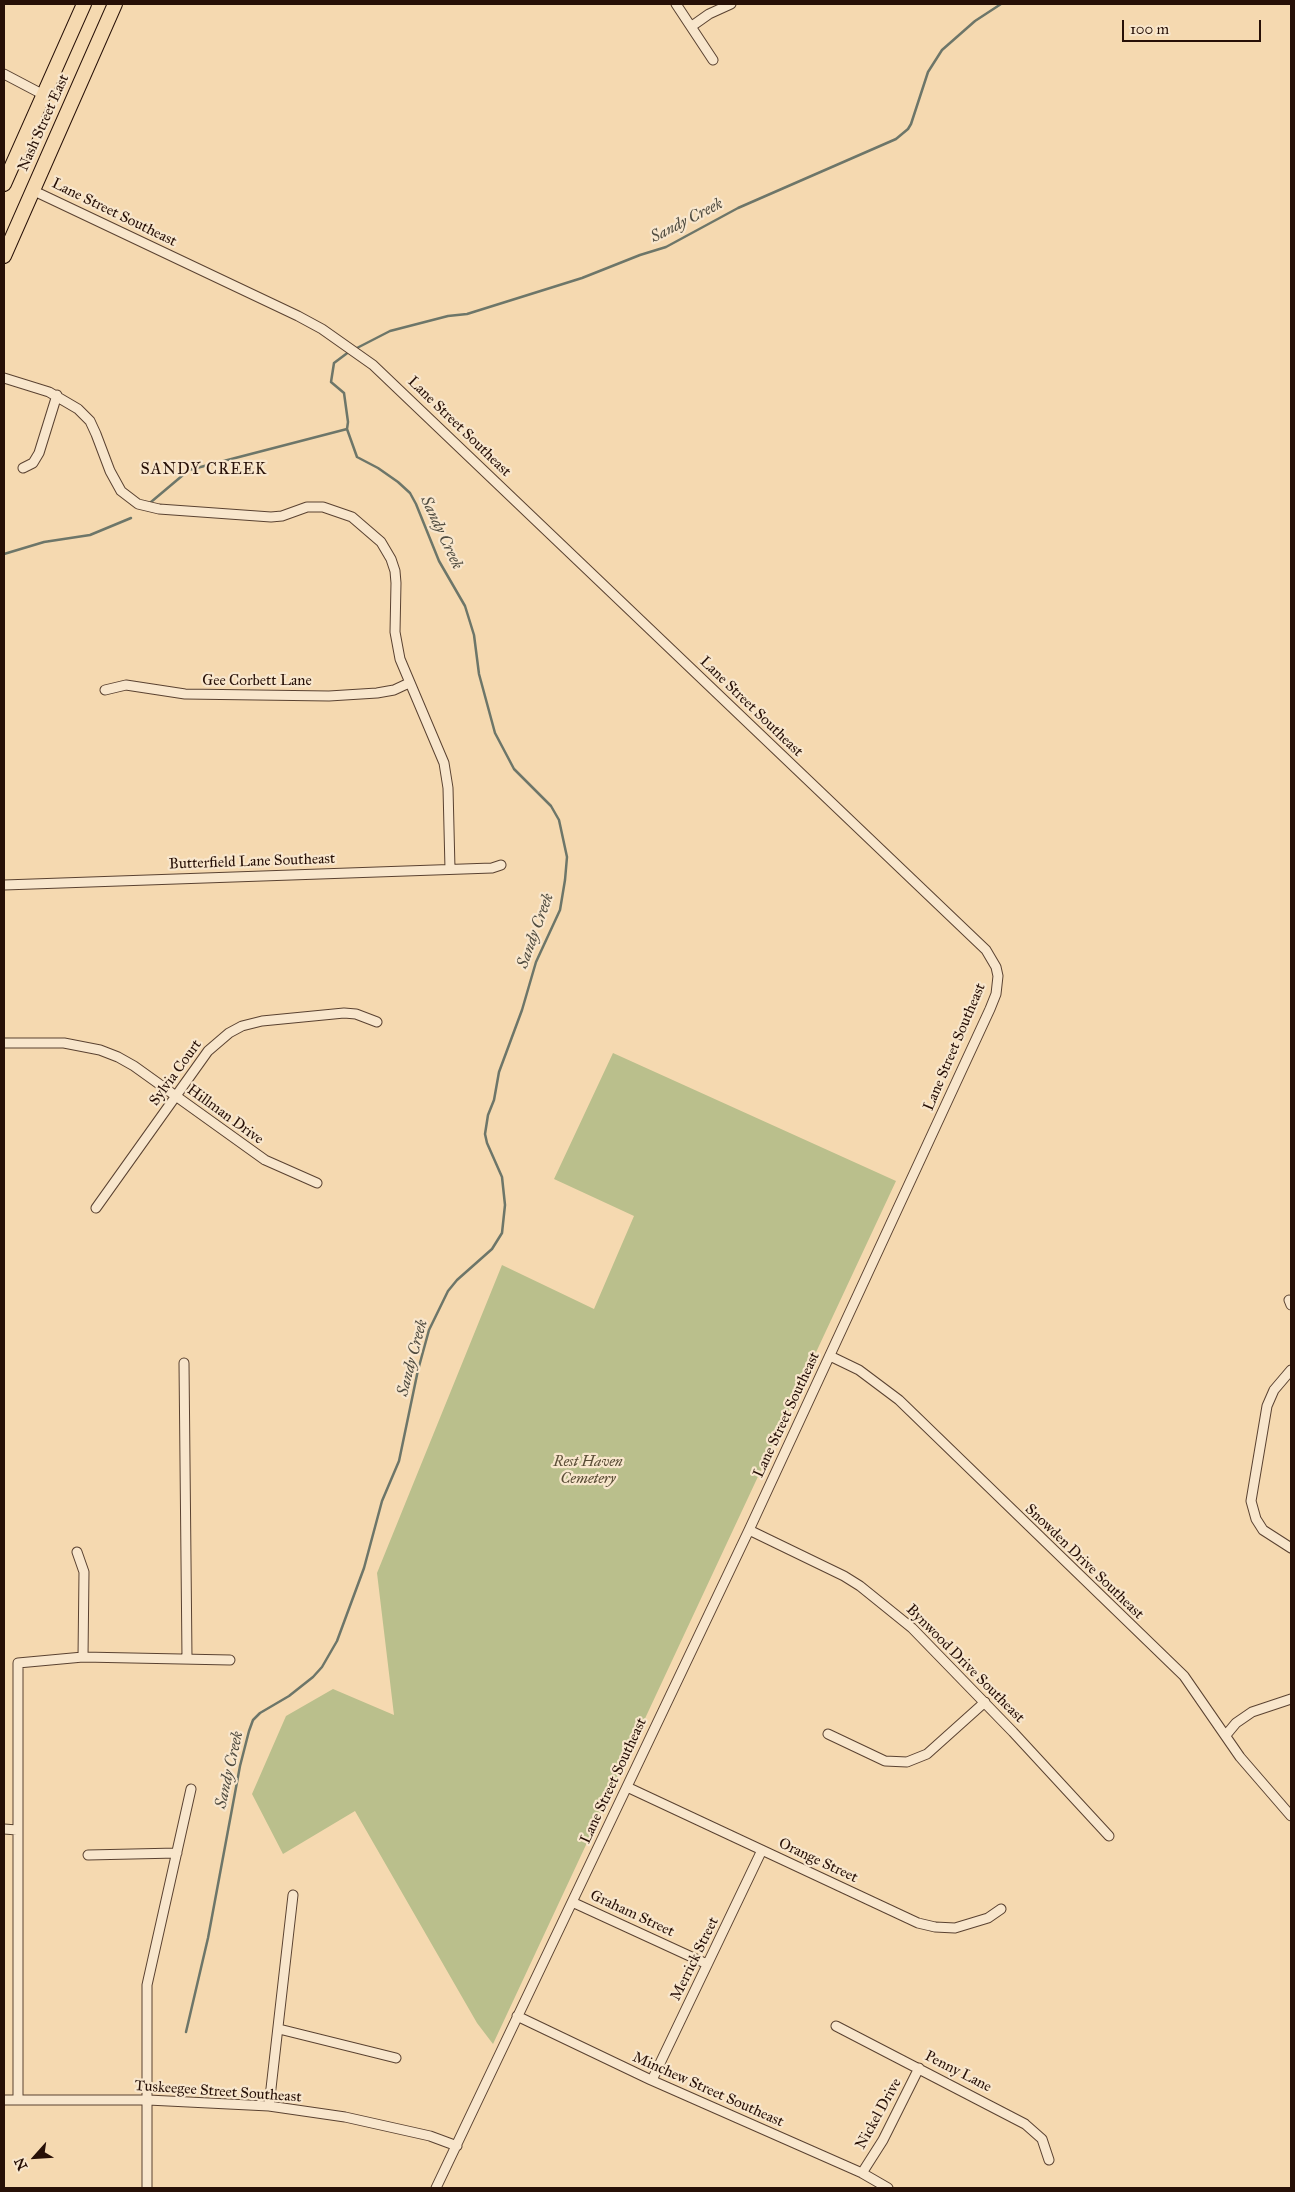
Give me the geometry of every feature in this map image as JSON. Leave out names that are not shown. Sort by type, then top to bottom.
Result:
[{"type":"main road","name":"Nash Street East","points":[[4,184],[42,94],[84,4]]},
{"type":"main road","name":"Nash Street East","points":[[4,256],[115,4]]},
{"type":"street","points":[[676,4],[713,60]]},
{"type":"street","points":[[692,26],[709,14],[731,4]]},
{"type":"street","points":[[4,74],[42,94]]},
{"type":"street","name":"Lane Street Southeast","points":[[32,190],[298,316],[358,353],[390,378],[986,950],[996,967],[998,976],[996,994],[990,1010],[830,1356],[436,2188]]},
{"type":"street","points":[[4,378],[57,396],[70,403],[90,421],[117,484],[127,497],[138,504],[159,509],[271,517],[282,516],[307,507],[323,507],[343,512],[365,526],[381,542],[391,559],[395,571],[395,632],[400,659],[444,763],[448,788],[450,869]]},
{"type":"street","points":[[23,468],[33,463],[40,453],[57,396]]},
{"type":"street","name":"Gee Corbett Lane","points":[[105,690],[126,685],[185,694],[329,696],[377,693],[394,690],[409,684]]},
{"type":"street","name":"Butterfield Lane Southeast","points":[[4,885],[492,868],[501,865]]},
{"type":"street","name":"Sylvia Court","points":[[96,1208],[208,1051],[228,1033],[242,1026],[262,1021],[344,1013],[356,1014],[377,1022]]},
{"type":"street","name":"Hillman Drive","points":[[4,1043],[64,1043],[100,1050],[134,1066],[265,1160],[317,1183]]},
{"type":"street","name":"Snowden Drive Southeast","points":[[830,1356],[859,1370],[898,1400],[1184,1676],[1240,1757],[1291,1816]]},
{"type":"street","points":[[184,1363],[187,1658]]},
{"type":"street","points":[[1291,1370],[1274,1390],[1267,1406],[1251,1501],[1256,1519],[1264,1530],[1291,1548]]},
{"type":"street","name":"Bynwood Drive Southeast","points":[[749,1530],[837,1572],[860,1586],[912,1628],[985,1702],[1110,1836]]},
{"type":"street","points":[[77,1552],[84,1572],[83,1657]]},
{"type":"street","points":[[18,2100],[18,1663],[83,1657],[230,1660]]},
{"type":"street","points":[[1226,1735],[1236,1723],[1252,1712],[1291,1699]]},
{"type":"street","points":[[828,1734],[885,1761],[907,1762],[927,1754],[985,1702]]},
{"type":"street","name":"Orange Street","points":[[627,1787],[926,1926],[945,1928],[965,1926],[988,1918],[1001,1909]]},
{"type":"street","points":[[147,2188],[147,1985],[191,1789]]},
{"type":"street","points":[[4,1830],[17,1830]]},
{"type":"street","name":"Merrick Street","points":[[652,2080],[762,1850]]},
{"type":"street","points":[[88,1855],[177,1854]]},
{"type":"street","points":[[270,2106],[293,1895]]},
{"type":"street","name":"Graham Street","points":[[572,1902],[707,1964]]},
{"type":"street","name":"Minchew Street Southeast","points":[[517,2016],[652,2080],[862,2173],[888,2188]]},
{"type":"street","name":"Penny Lane","points":[[836,2026],[1025,2124],[1042,2139],[1049,2160]]},
{"type":"street","points":[[279,2029],[396,2058]]},
{"type":"street","name":"Nickel Drive","points":[[862,2173],[887,2132],[919,2068]]},
{"type":"street","name":"Tuskeegee Street Southeast","points":[[4,2100],[148,2100],[270,2106],[345,2117],[430,2136],[457,2146]]},
{"type":"green space","name":"Rest Haven Cemetery","points":[[613,1053],[896,1181],[493,2044],[477,2023],[355,1811],[283,1854],[252,1794],[286,1716],[333,1689],[394,1715],[377,1573],[502,1265],[594,1309],[634,1216],[554,1179]]},
{"type":"waterway","name":"Sandy Creek","points":[[355,349],[390,331],[448,316],[467,314],[582,278],[666,247],[738,208],[896,139],[911,124],[928,72],[942,50],[975,21],[1001,4]]},
{"type":"waterway","name":"Sandy Creek","points":[[186,2032],[208,1938],[240,1766],[253,1720],[260,1713],[289,1696],[313,1677],[322,1667],[337,1641],[364,1568],[382,1501],[399,1461],[418,1370],[429,1330],[448,1291],[457,1280],[492,1249],[502,1233],[505,1205],[502,1177],[487,1143],[485,1134],[488,1115],[494,1100],[499,1072],[522,1010],[536,962],[560,910],[565,880],[567,857],[559,820],[551,806],[514,769],[495,733],[479,674],[474,635],[465,606],[439,561],[416,504],[410,493],[398,482],[378,468],[357,457],[347,429],[348,422],[344,393],[331,382],[334,363],[350,351]]},
{"type":"waterway","points":[[151,502],[189,470],[347,429]]},
{"type":"waterway","points":[[4,554],[44,542],[90,535],[131,518]]},
{"type":"district","name":"SANDY CREEK","points":[[204,470]]}]
